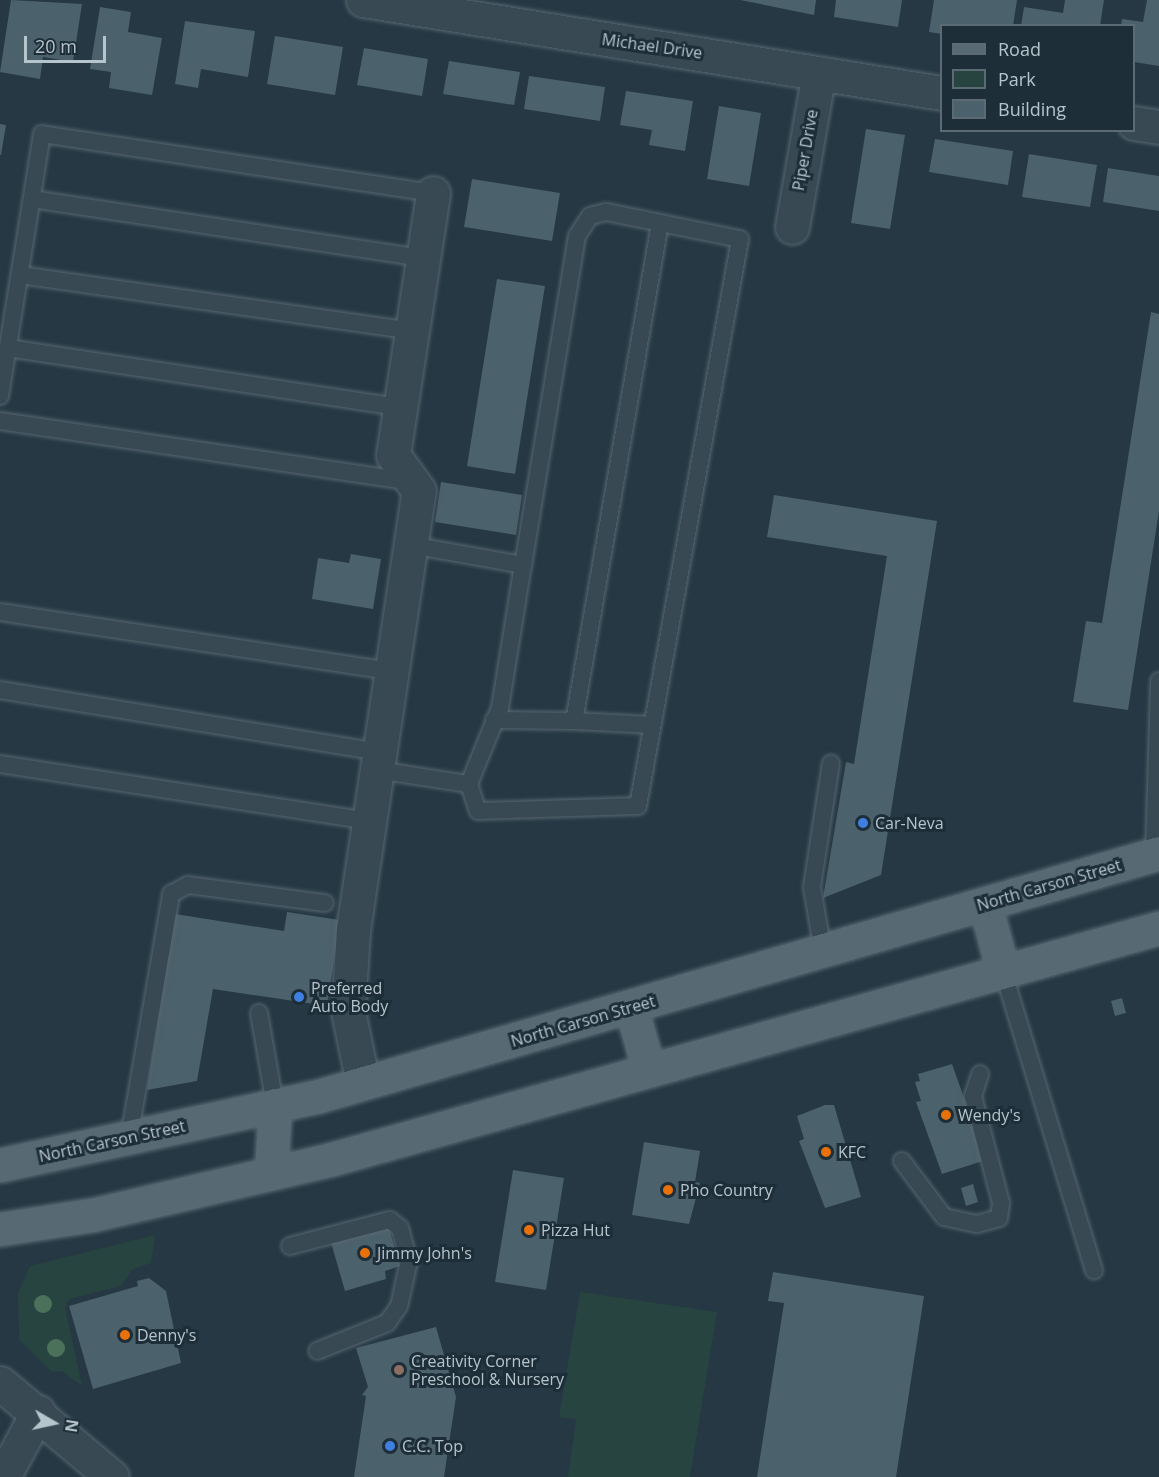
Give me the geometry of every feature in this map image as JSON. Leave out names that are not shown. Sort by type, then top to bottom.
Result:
[{"type":"main road","name":"North Carson Street","points":[[0,1165],[275,1106],[363,1083],[1156,854]]},
{"type":"main road","points":[[985,904],[1003,971]]},
{"type":"main road","points":[[7,1234],[271,1173],[1159,928]]},
{"type":"main road","points":[[631,1007],[649,1070]]},
{"type":"main road","points":[[271,1173],[275,1106]]},
{"type":"street","name":"Michael Drive","points":[[363,0],[940,93]]},
{"type":"street","name":"Piper Drive","points":[[792,227],[819,73]]},
{"type":"street","points":[[1135,123],[1159,127]]},
{"type":"street","points":[[363,1083],[348,1011],[370,821],[419,491],[393,455],[433,192]]},
{"type":"street","points":[[0,1383],[38,1412],[112,1477]]},
{"type":"street","points":[[3,1477],[38,1412]]},
{"type":"lane","points":[[0,396],[42,134],[433,192]]},
{"type":"lane","points":[[32,199],[423,258]]},
{"type":"lane","points":[[606,212],[740,239],[638,806],[478,812],[469,784],[494,720],[523,565],[577,236],[590,216],[606,212]]},
{"type":"lane","points":[[574,721],[660,223]]},
{"type":"lane","points":[[20,275],[412,331]]},
{"type":"lane","points":[[8,348],[400,407]]},
{"type":"lane","points":[[0,421],[412,482]]},
{"type":"lane","points":[[411,545],[523,565]]},
{"type":"lane","points":[[0,612],[392,671]]},
{"type":"lane","points":[[1156,854],[1159,681]]},
{"type":"lane","points":[[0,690],[379,761],[469,784]]},
{"type":"lane","points":[[494,720],[652,725]]},
{"type":"lane","points":[[823,952],[812,887],[831,763]]},
{"type":"lane","points":[[0,764],[370,821]]},
{"type":"lane","points":[[129,1138],[171,894],[188,885],[325,903]]},
{"type":"lane","points":[[1003,971],[1094,1270]]},
{"type":"lane","points":[[259,1013],[275,1106]]},
{"type":"lane","points":[[902,1161],[944,1217],[977,1224],[999,1218],[1001,1203],[973,1096],[980,1074]]},
{"type":"lane","points":[[290,1246],[390,1220],[400,1228],[409,1261],[399,1306],[387,1323],[317,1351]]},
{"type":"green space","points":[[155,1235],[151,1263],[133,1269],[121,1286],[69,1299],[65,1308],[82,1386],[62,1371],[52,1372],[19,1339],[18,1293],[30,1266]]},
{"type":"green space","points":[[580,1292],[717,1312],[690,1477],[568,1477],[576,1419],[559,1417]]},
{"type":"building","points":[[11,0],[82,4],[73,62],[43,57],[40,79],[0,72]]},
{"type":"building","points":[[740,0],[816,0],[814,15]]},
{"type":"building","points":[[836,0],[902,0],[898,27],[834,17]]},
{"type":"building","points":[[934,0],[1017,0],[1013,24],[940,24],[940,34],[929,32]]},
{"type":"building","points":[[1065,0],[1104,0],[1100,24],[1021,24],[1024,7],[1063,13]]},
{"type":"building","points":[[1147,0],[1159,0],[1159,66],[1135,62],[1135,24],[1121,24],[1122,19],[1143,22]]},
{"type":"building","points":[[100,7],[131,12],[128,32],[162,38],[152,95],[109,88],[111,72],[90,69]]},
{"type":"building","points":[[185,21],[255,31],[248,77],[201,69],[198,88],[175,84]]},
{"type":"building","points":[[275,36],[343,47],[335,95],[267,84]]},
{"type":"building","points":[[364,48],[428,59],[422,96],[357,85]]},
{"type":"building","points":[[449,61],[520,72],[514,105],[443,94]]},
{"type":"building","points":[[529,76],[605,87],[600,121],[524,109]]},
{"type":"building","points":[[626,91],[693,101],[685,151],[649,145],[652,130],[620,125]]},
{"type":"building","points":[[719,106],[761,113],[749,186],[707,179]]},
{"type":"building","points":[[0,124],[6,125],[1,155],[0,155]]},
{"type":"building","points":[[866,129],[905,135],[890,229],[851,223]]},
{"type":"building","points":[[935,139],[1013,151],[1008,185],[929,172]]},
{"type":"building","points":[[1029,154],[1097,165],[1090,207],[1022,197]]},
{"type":"building","points":[[1108,168],[1159,176],[1159,211],[1103,202]]},
{"type":"building","points":[[472,179],[560,193],[552,241],[464,227]]},
{"type":"building","points":[[497,279],[545,286],[515,474],[467,466]]},
{"type":"building","points":[[1151,312],[1159,314],[1159,511],[1128,710],[1073,702],[1086,621],[1102,623]]},
{"type":"building","points":[[441,482],[522,495],[516,535],[435,522]]},
{"type":"building","points":[[774,495],[937,521],[881,875],[823,898],[846,762],[854,764],[887,556],[767,537]]},
{"type":"building","points":[[351,554],[381,559],[373,609],[312,599],[318,558],[349,563]]},
{"type":"building","name":"Preferred Auto Body","points":[[287,912],[340,920],[327,1006],[213,989],[197,1081],[147,1090],[175,914],[284,931]]},
{"type":"building","points":[[1122,998],[1126,1013],[1115,1016],[1111,1001]]},
{"type":"building","name":"Wendy's","points":[[952,1064],[986,1160],[942,1174],[916,1102],[921,1101],[915,1082],[920,1081],[918,1074]]},
{"type":"building","name":"KFC","points":[[825,1105],[834,1105],[861,1197],[825,1208],[799,1141],[804,1139],[797,1116]]},
{"type":"building","name":"Pho Country","points":[[644,1142],[700,1151],[695,1182],[700,1183],[689,1224],[632,1215]]},
{"type":"building","name":"Pizza Hut","points":[[513,1170],[564,1178],[546,1290],[495,1282]]},
{"type":"building","points":[[973,1184],[978,1202],[966,1206],[961,1188]]},
{"type":"building","name":"Jimmy John's","points":[[388,1225],[400,1266],[385,1271],[386,1279],[345,1291],[330,1239]]},
{"type":"building","points":[[773,1272],[924,1296],[896,1477],[757,1477],[784,1303],[768,1301]]},
{"type":"building","name":"Denny's","points":[[149,1278],[166,1291],[181,1363],[93,1389],[69,1306],[138,1286],[137,1281]]},
{"type":"building","points":[[436,1327],[456,1397],[444,1477],[354,1477],[366,1396],[362,1395],[368,1387],[356,1348]]},
{"type":"place","name":"Car-Neva","points":[[863,823]]},
{"type":"place","name":"Preferred Auto Body","points":[[299,997]]},
{"type":"place","name":"Wendy's","points":[[946,1115]]},
{"type":"place","name":"KFC","points":[[826,1152]]},
{"type":"place","name":"Pho Country","points":[[668,1190]]},
{"type":"place","name":"Pizza Hut","points":[[529,1230]]},
{"type":"place","name":"Jimmy John's","points":[[365,1253]]},
{"type":"place","name":"Denny's","points":[[125,1335]]},
{"type":"place","name":"Creativity Corner Preschool & Nursery","points":[[399,1370]]},
{"type":"place","name":"C.C. Top","points":[[390,1446]]}]
